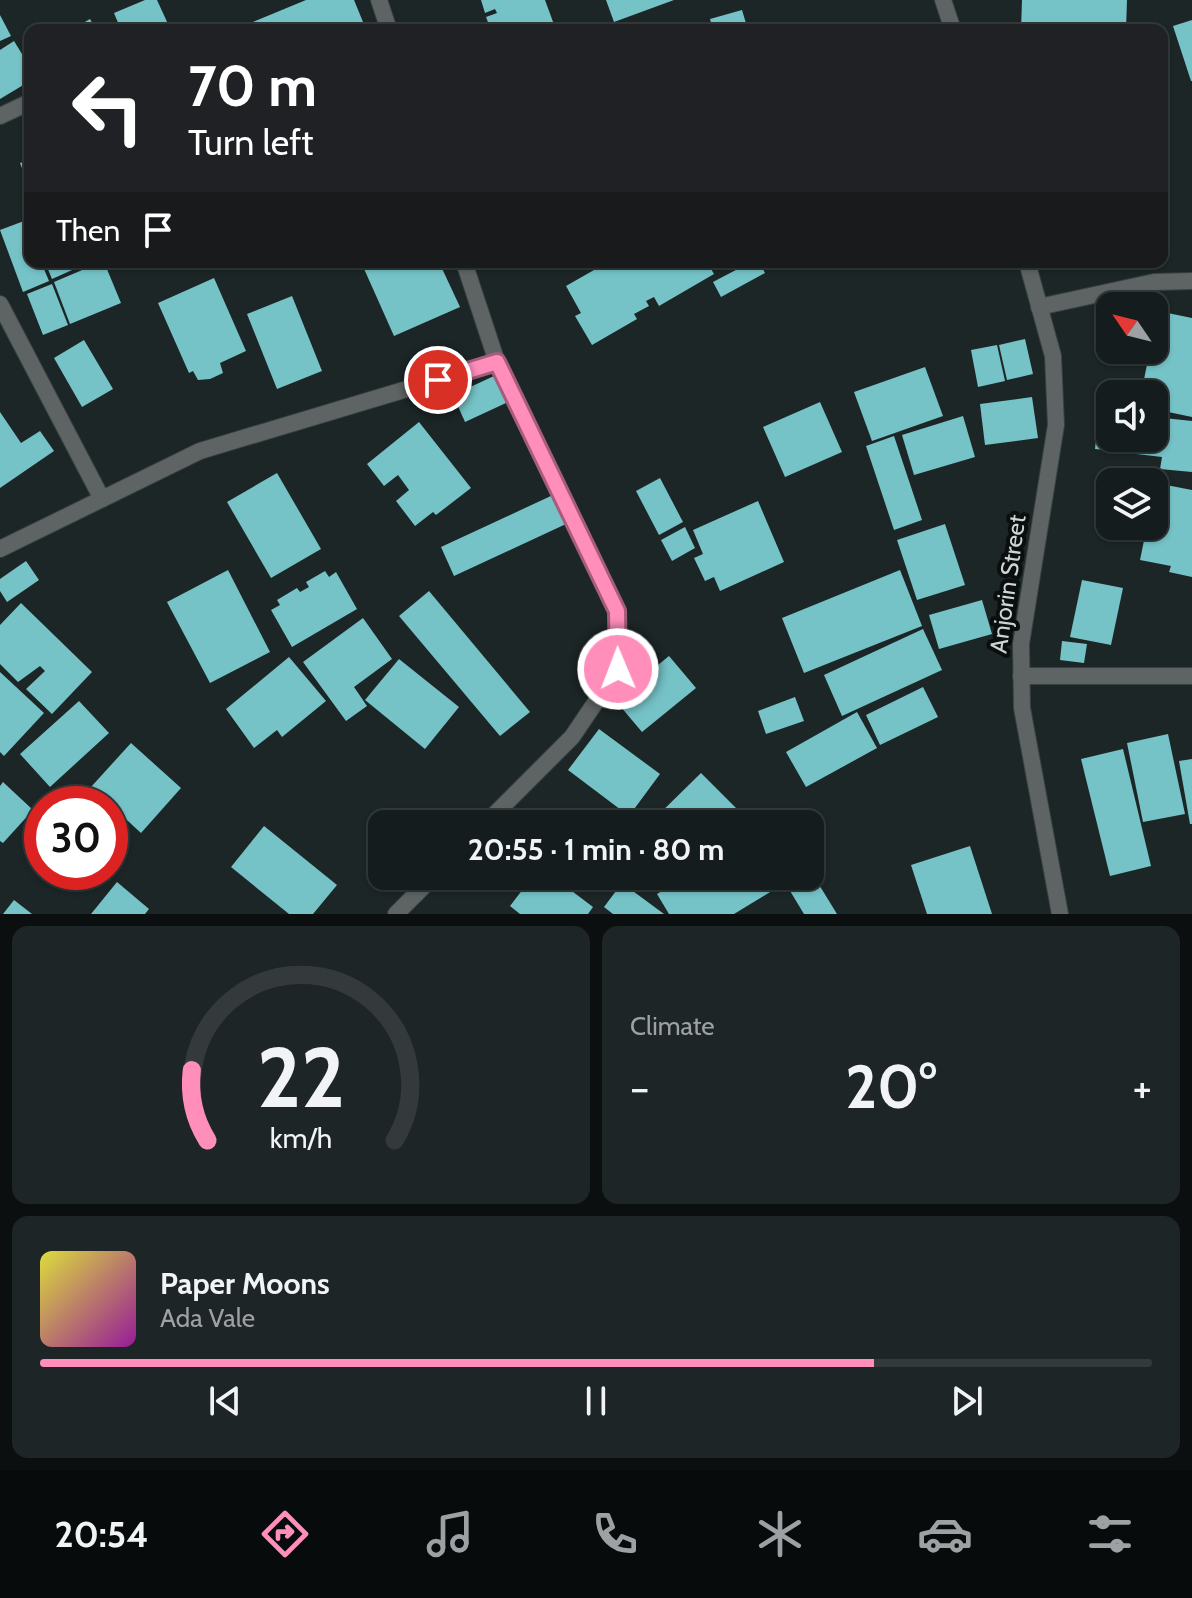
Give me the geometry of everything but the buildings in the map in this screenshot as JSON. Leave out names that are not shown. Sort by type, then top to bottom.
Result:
[{"type":"street","points":[[379,0],[387,24]]},
{"type":"street","points":[[943,0],[951,24]]},
{"type":"street","points":[[0,116],[24,105]]},
{"type":"street","points":[[466,268],[497,362],[617,611],[618,669],[572,737],[499,810]]},
{"type":"street","name":"Anjorin Street","points":[[1029,268],[1053,356],[1056,425],[1021,644],[1022,708],[1060,914]]},
{"type":"street","points":[[1039,307],[1154,282],[1192,281]]},
{"type":"street","points":[[0,304],[102,499]]},
{"type":"street","points":[[0,549],[200,451],[497,362]]},
{"type":"street","points":[[1021,676],[1192,676]]},
{"type":"street","points":[[397,914],[420,890]]},
{"type":"route","points":[[438,380],[497,362],[617,611],[618,669]]}]
